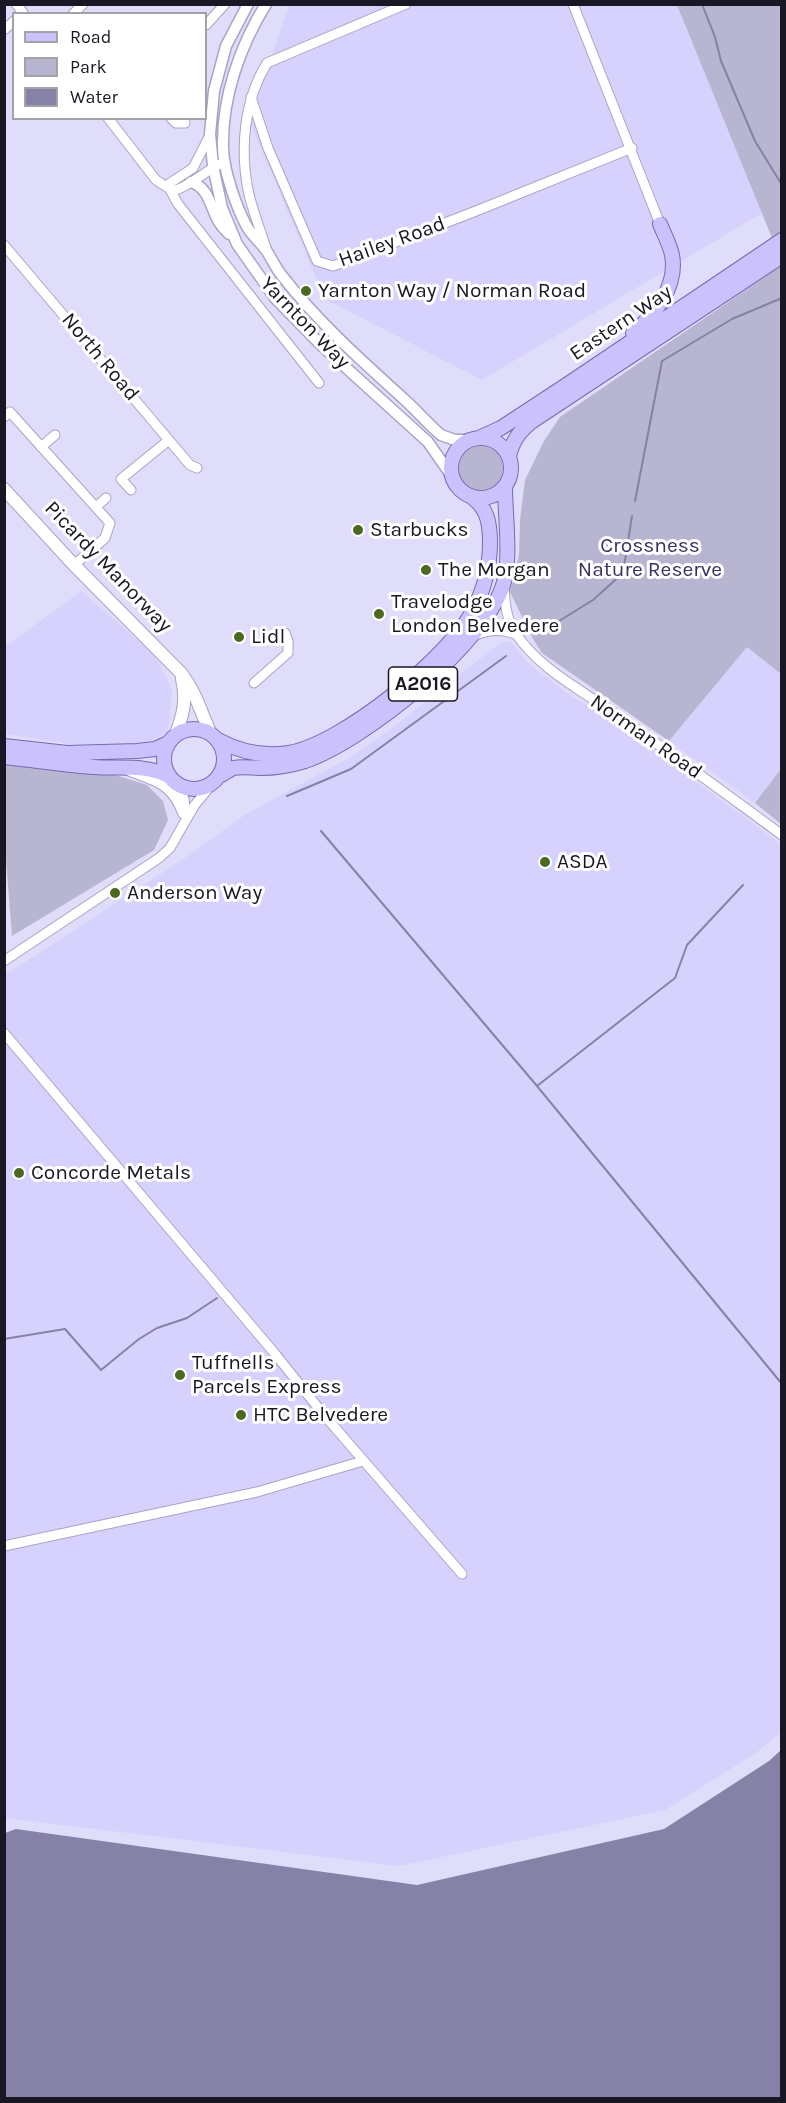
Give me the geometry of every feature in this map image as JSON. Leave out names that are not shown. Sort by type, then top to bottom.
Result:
[{"type":"main road","points":[[568,384],[638,328],[664,297],[673,270],[672,254],[660,224]]},
{"type":"main road","name":"Eastern Way","points":[[475,439],[501,428],[782,240]]},
{"type":"main road","name":"Eastern Way","points":[[509,456],[516,436],[531,422],[782,256]]},
{"type":"main road","points":[[475,439],[496,442],[509,456],[511,472],[505,486],[491,497],[473,498],[460,491],[451,475],[450,465],[453,454],[459,446],[475,439]]},
{"type":"main road","name":"A2016","points":[[216,779],[234,768],[263,768],[303,761],[332,750],[404,700],[470,638],[491,611],[504,582],[507,546],[505,486]]},
{"type":"main road","name":"Picardy Manorway","points":[[4,489],[74,565],[181,674],[190,685],[214,737]]},
{"type":"main road","name":"A2016","points":[[214,737],[243,751],[259,754],[289,753],[308,747],[361,717],[402,687],[440,652],[474,610],[485,579],[489,559],[489,522],[484,510],[473,498]]},
{"type":"main road","points":[[172,780],[163,761],[163,755],[183,716],[185,690],[181,674]]},
{"type":"main road","points":[[4,746],[67,753],[137,751],[155,749],[185,730],[196,729],[214,737],[224,750],[226,760],[216,779],[202,788],[193,789],[158,771],[4,757]]},
{"type":"street","points":[[207,24],[225,4]]},
{"type":"street","name":"Yarnton Way","points":[[248,4],[226,46],[214,91],[210,134],[213,166],[222,208],[237,244],[275,298],[321,345],[428,442],[451,475]]},
{"type":"street","name":"Yarnton Way","points":[[266,4],[245,44],[225,109],[223,147],[225,162],[246,226],[267,252],[284,279],[336,335],[435,430],[448,439],[475,439]]},
{"type":"street","points":[[267,252],[248,190],[244,142],[251,97],[258,78],[267,63],[406,4]]},
{"type":"street","points":[[573,4],[632,148],[660,224]]},
{"type":"street","name":"Hailey Road","points":[[251,97],[268,148],[316,261],[333,266],[632,148]]},
{"type":"street","points":[[109,120],[156,180],[173,191],[206,174],[213,166]]},
{"type":"street","points":[[173,120],[176,123],[185,123],[184,120]]},
{"type":"street","points":[[193,168],[210,134]]},
{"type":"street","points":[[225,162],[213,166],[203,164],[193,168],[170,183],[169,188],[177,204],[317,380]]},
{"type":"street","points":[[191,183],[197,184],[207,194],[219,222],[237,244]]},
{"type":"street","name":"North Road","points":[[4,245],[190,465],[197,468]]},
{"type":"street","points":[[6,412],[110,523],[105,538],[74,565]]},
{"type":"street","points":[[41,447],[55,435]]},
{"type":"street","points":[[131,490],[121,479],[169,440]]},
{"type":"street","points":[[96,507],[106,498]]},
{"type":"street","name":"Norman Road","points":[[504,582],[507,614],[520,639],[544,665],[782,835]]},
{"type":"street","points":[[470,638],[488,629],[504,630],[520,639]]},
{"type":"street","points":[[254,683],[288,653],[285,633]]},
{"type":"street","points":[[118,767],[163,784],[175,798],[183,814]]},
{"type":"street","points":[[4,961],[159,858],[170,848],[182,825],[216,779]]},
{"type":"street","points":[[172,780],[184,796],[182,825]]},
{"type":"street","points":[[4,1034],[363,1461],[462,1574]]},
{"type":"street","points":[[4,1546],[257,1492],[363,1461]]},
{"type":"shaded area","points":[[289,5],[677,5],[762,213],[482,380],[325,299],[249,121]]},
{"type":"shaded area","points":[[81,591],[154,654],[172,689],[168,733],[124,752],[5,734],[4,642],[8,645]]},
{"type":"shaded area","points":[[501,642],[511,642],[529,664],[571,696],[612,720],[781,844],[781,1732],[756,1753],[665,1810],[399,1866],[5,1818],[5,975],[182,860],[246,814],[349,758],[391,729]]},
{"type":"shaded area","points":[[747,646],[781,674],[781,769],[755,803],[669,741]]},
{"type":"green space","points":[[677,5],[781,5],[782,232],[772,238]]},
{"type":"green space","name":"Crossness Nature Reserve","points":[[781,266],[781,674],[747,647],[669,741],[542,653],[533,639],[510,592],[519,555],[525,480],[544,441],[560,417]]},
{"type":"green space","points":[[481,446],[497,452],[503,468],[497,484],[481,490],[465,484],[459,468],[465,452]]},
{"type":"green space","points":[[4,762],[112,774],[147,785],[163,801],[168,820],[154,850],[12,936],[5,847]]},
{"type":"green space","points":[[781,769],[781,824],[755,803]]},
{"type":"water","points":[[781,1750],[781,2098],[5,2098],[5,1833],[16,1829],[417,1885],[664,1829],[769,1761]]},
{"type":"waterway","points":[[702,4],[715,37],[721,61],[755,141],[782,185]]},
{"type":"waterway","points":[[635,501],[662,361],[732,319],[782,298]]},
{"type":"waterway","points":[[538,634],[593,600],[623,573],[632,516]]},
{"type":"waterway","points":[[287,796],[351,769],[506,656]]},
{"type":"waterway","points":[[321,831],[537,1086],[782,1384]]},
{"type":"waterway","points":[[537,1086],[675,978],[687,945],[743,885]]},
{"type":"waterway","points":[[4,1339],[65,1329],[101,1370],[139,1339],[157,1328],[187,1318],[217,1298]]},
{"type":"place","name":"Yarnton Way / Norman Road","points":[[306,291]]},
{"type":"place","name":"Starbucks","points":[[358,530]]},
{"type":"place","name":"The Morgan","points":[[426,570]]},
{"type":"place","name":"Travelodge London Belvedere","points":[[379,614]]},
{"type":"place","name":"Lidl","points":[[239,637]]},
{"type":"place","name":"ASDA","points":[[545,862]]},
{"type":"place","name":"Anderson Way","points":[[115,893]]},
{"type":"place","name":"Concorde Metals","points":[[19,1173]]},
{"type":"place","name":"Tuffnells Parcels Express","points":[[180,1375]]},
{"type":"place","name":"HTC Belvedere","points":[[241,1415]]}]
